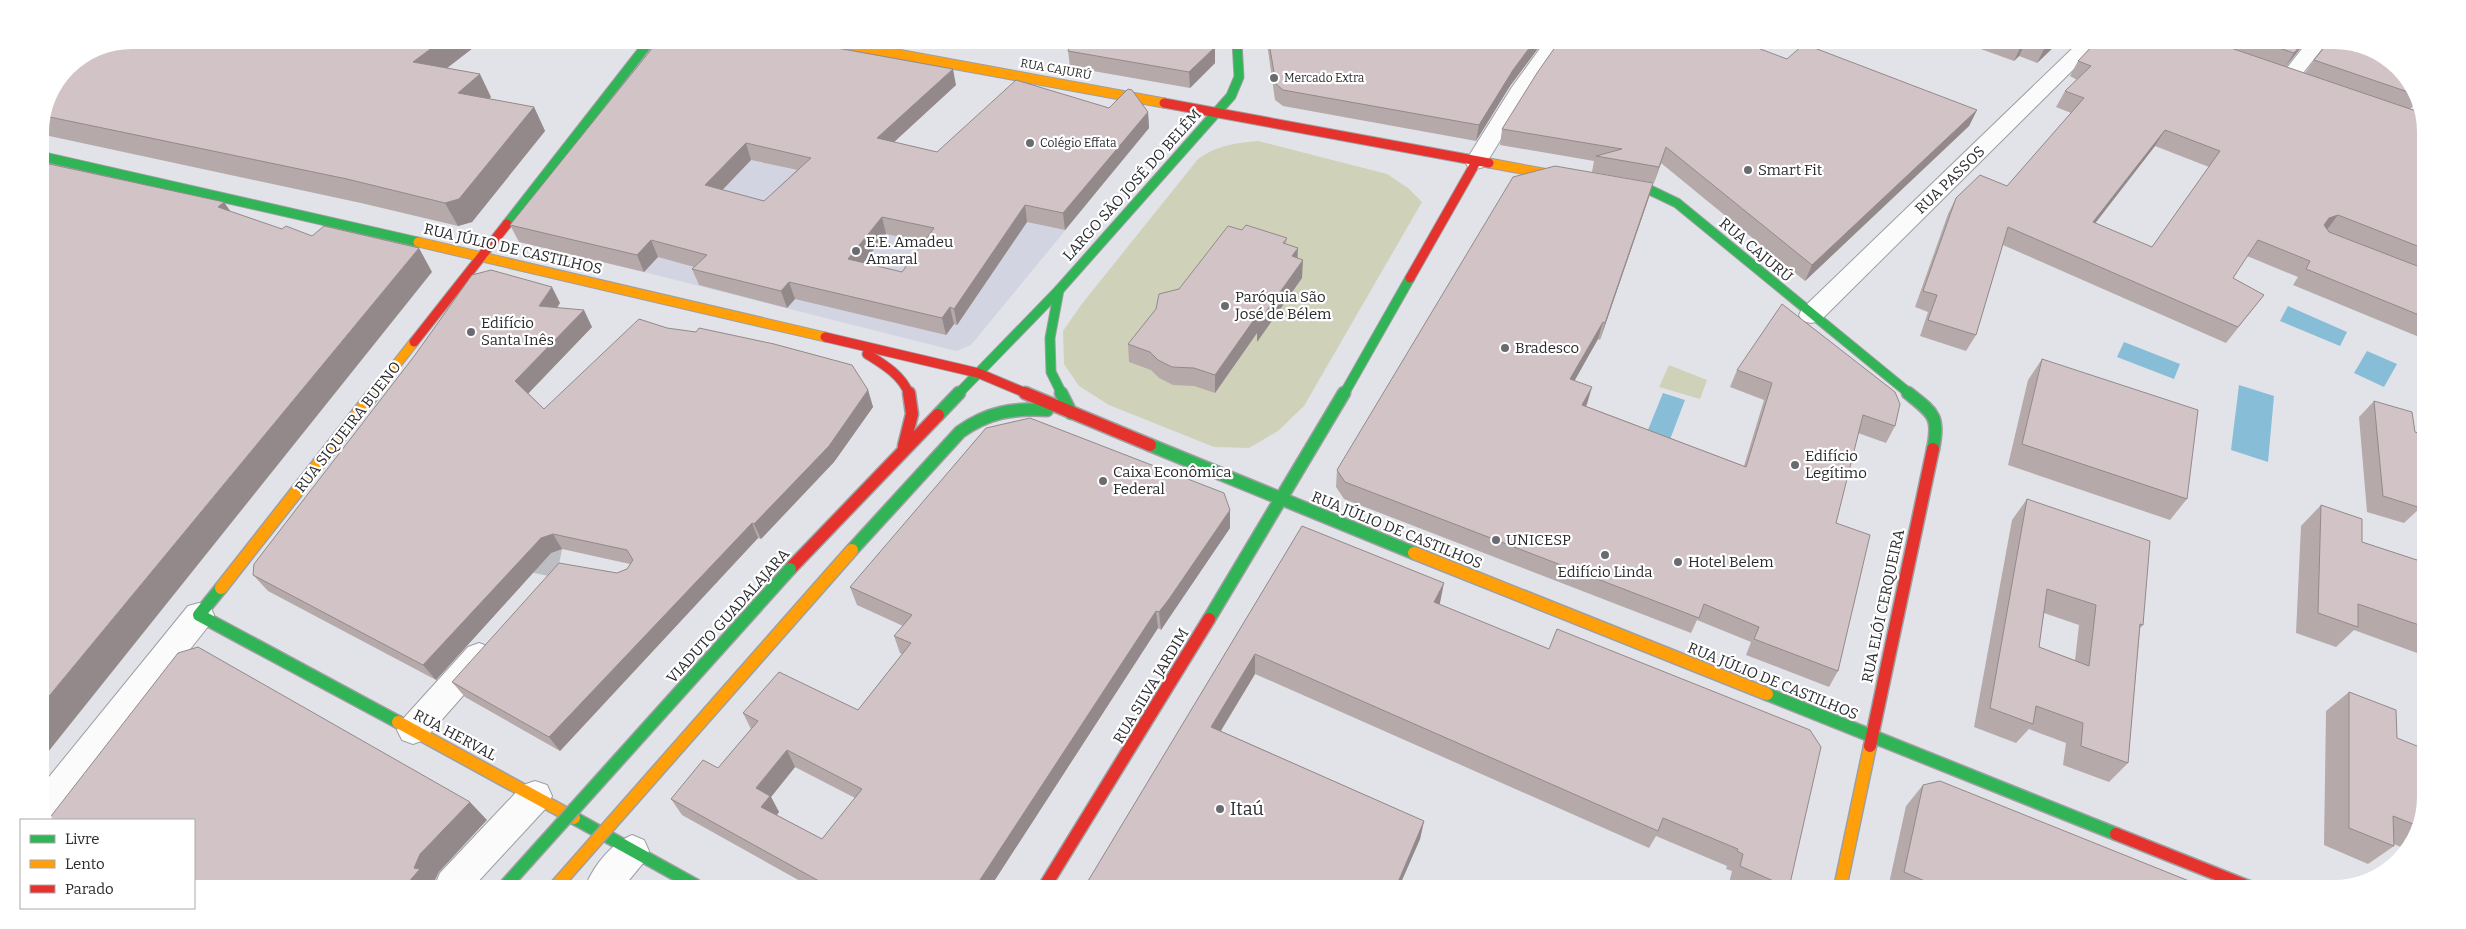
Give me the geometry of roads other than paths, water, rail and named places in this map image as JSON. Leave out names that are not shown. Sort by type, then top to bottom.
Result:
[{"type":"street","name":"RUA SIQUEIRA BUENO","points":[[49,802],[481,258],[644,49]]},
{"type":"street","name":"RUA CAJURÚ","points":[[870,49],[1216,113]]},
{"type":"street","points":[[1216,113],[1231,96],[1240,77],[1238,49]]},
{"type":"street","points":[[978,373],[1281,500],[1476,162],[1522,87],[1550,49]]},
{"type":"street","name":"RUA PASSOS","points":[[1811,315],[2084,49]]},
{"type":"street","points":[[2287,79],[2312,49]]},
{"type":"street","name":"LARGO SÃO JOSÉ DO BELÉM","points":[[978,373],[1059,290],[1216,113],[1476,162],[1583,180]]},
{"type":"street","name":"RUA JÚLIO DE CASTILHOS","points":[[49,158],[978,373]]},
{"type":"street","name":"RUA CAJURÚ","points":[[1603,183],[1652,191],[1677,203],[1929,410],[1937,420]]},
{"type":"street","points":[[1059,290],[1050,338],[1051,372],[1070,413]]},
{"type":"street","points":[[844,341],[892,367],[907,384],[915,400],[913,422],[901,452]]},
{"type":"street","name":"VIADUTO GUADALAJARA","points":[[510,880],[790,569],[978,373]]},
{"type":"street","points":[[561,880],[852,550],[960,432],[982,416],[1010,408],[1070,413]]},
{"type":"street","name":"RUA ELÓI CERQUEIRA","points":[[1842,880],[1938,429],[1937,420]]},
{"type":"street","name":"RUA JÚLIO DE CASTILHOS","points":[[1281,500],[2231,880]]},
{"type":"street","name":"RUA SILVA JARDIM","points":[[1050,880],[1281,500]]},
{"type":"street","name":"RUA HERVAL","points":[[199,615],[535,796],[686,880]]},
{"type":"street","points":[[413,730],[497,636]]},
{"type":"street","points":[[457,880],[535,796]]},
{"type":"street","points":[[607,880],[632,851]]},
{"type":"water","points":[[2288,306],[2347,332],[2340,346],[2280,321]]},
{"type":"water","points":[[2124,342],[2180,364],[2174,379],[2117,357]]},
{"type":"water","points":[[2367,351],[2397,364],[2384,387],[2354,373]]},
{"type":"water","points":[[2239,385],[2274,396],[2268,462],[2231,450]]},
{"type":"water","points":[[1663,393],[1685,400],[1666,450],[1643,442]]},
{"type":"tunnel","points":[[529,556],[562,563]]},
{"type":"place","name":"Mercado Extra","points":[[1274,78]]},
{"type":"place","name":"Colégio Effata","points":[[1030,143]]},
{"type":"place","name":"Smart Fit","points":[[1748,170]]},
{"type":"place","name":"E.E. Amadeu Amaral","points":[[856,251]]},
{"type":"place","name":"Paróquia São José de Bélem","points":[[1225,306]]},
{"type":"place","name":"Edifício Santa Inês","points":[[471,332]]},
{"type":"place","name":"Bradesco","points":[[1505,348]]},
{"type":"place","name":"Edifício Legítimo","points":[[1795,465]]},
{"type":"place","name":"Caixa Econômica Federal","points":[[1103,481]]},
{"type":"place","name":"UNICESP","points":[[1496,540]]},
{"type":"place","name":"Edifício Linda","points":[[1605,555]]},
{"type":"place","name":"Hotel Belem","points":[[1678,562]]},
{"type":"place","name":"Itaú","points":[[1220,809]]}]
